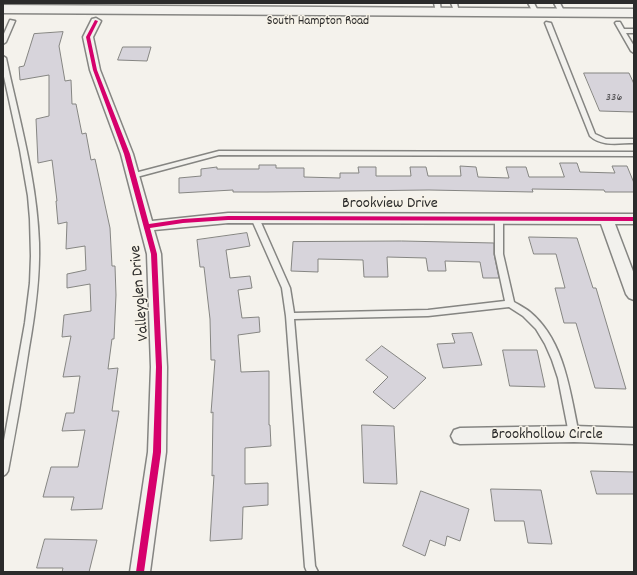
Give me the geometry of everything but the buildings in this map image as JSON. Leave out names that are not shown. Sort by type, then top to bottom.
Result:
[{"type":"main road","points":[[93,12],[109,16],[113,7]]},
{"type":"main road","name":"South Hampton Road","points":[[113,7],[328,17],[438,8],[533,8],[625,26]]},
{"type":"main road","name":"South Hampton Road","points":[[3,9],[548,23],[562,13],[634,13]]},
{"type":"main road","name":"South Hampton Road","points":[[7,21],[93,12]]},
{"type":"street","name":"Valleyglen Drive","points":[[93,12],[88,37],[95,70],[127,154],[154,262],[159,367],[157,444],[140,572]]},
{"type":"street","name":"Brookview Drive","points":[[146,226],[183,220],[255,218],[634,219]]},
{"type":"street","points":[[606,219],[634,294]]},
{"type":"street","name":"Brookhollow Circle","points":[[460,436],[574,434],[634,436]]},
{"type":"lane","points":[[3,42],[7,21]]},
{"type":"lane","points":[[548,23],[592,135],[596,139],[602,141],[634,141]]},
{"type":"lane","points":[[625,26],[634,31]]},
{"type":"lane","points":[[625,26],[634,51]]},
{"type":"lane","points":[[3,58],[21,140],[30,192],[35,243],[34,295],[16,407],[3,471]]},
{"type":"lane","points":[[133,176],[219,153],[634,154]]},
{"type":"lane","points":[[255,218],[286,288],[290,316],[310,567],[313,572]]},
{"type":"lane","points":[[499,218],[499,254],[510,304]]},
{"type":"lane","points":[[290,316],[428,313],[510,304],[519,308],[545,335],[554,348],[574,434]]},
{"type":"cycle path","points":[[96,21],[88,37],[95,70],[127,154],[154,254],[159,367],[157,452],[140,572]]},
{"type":"cycle path","points":[[147,226],[183,221],[228,218],[634,219]]}]
